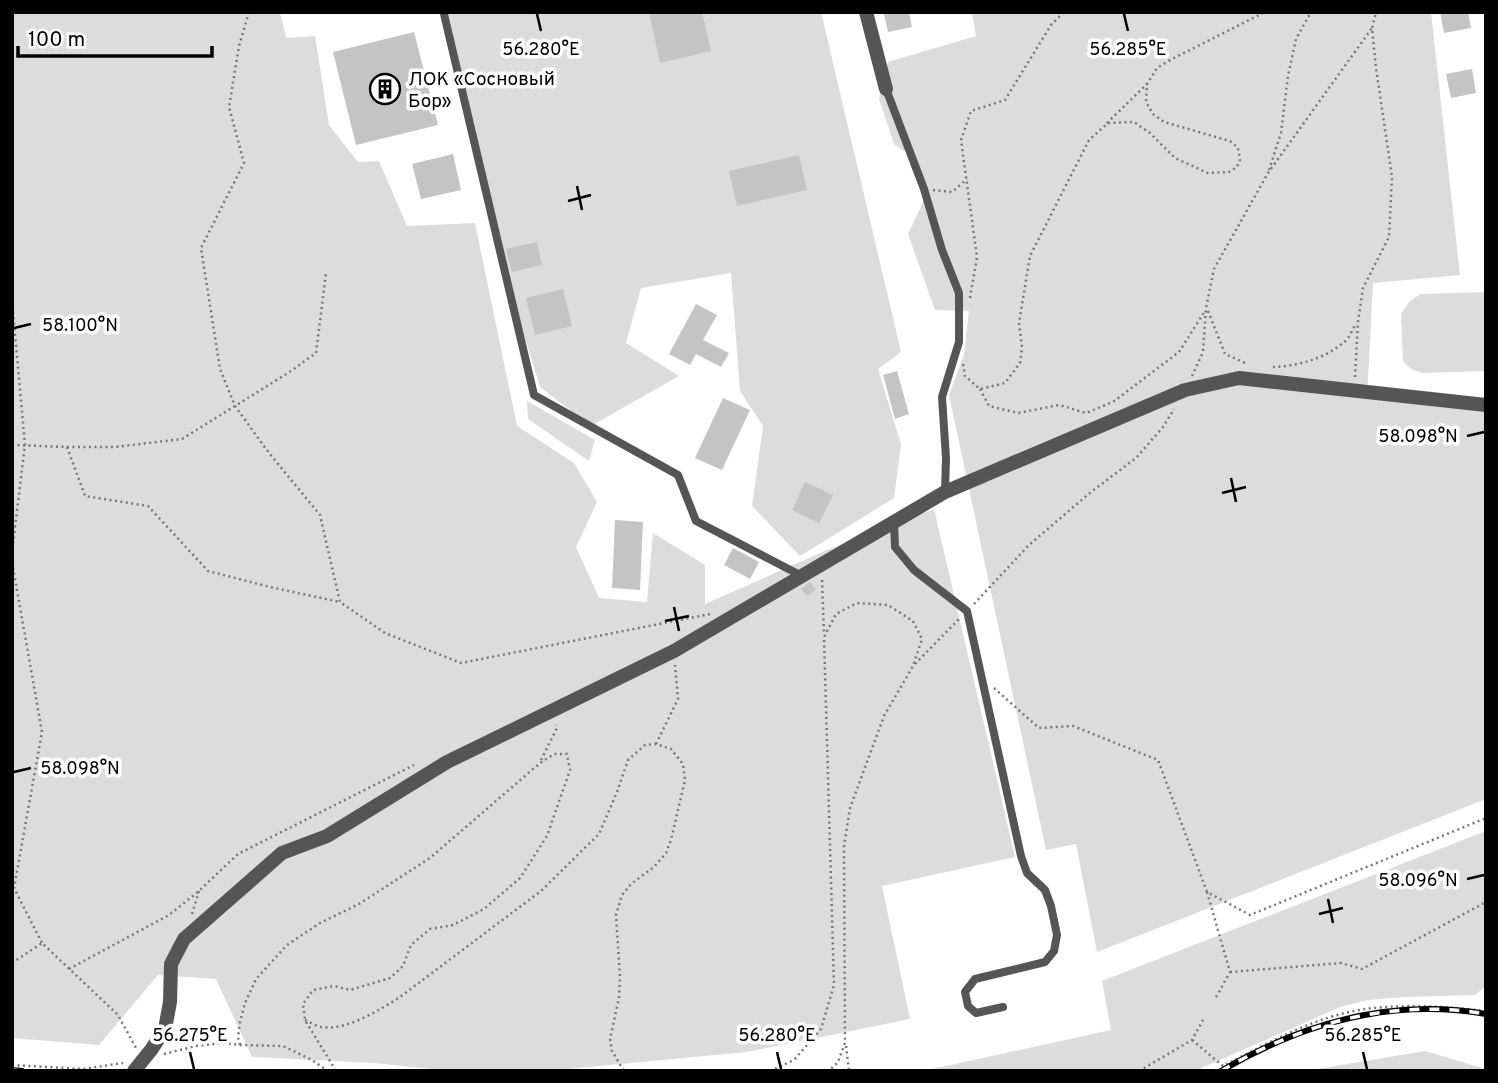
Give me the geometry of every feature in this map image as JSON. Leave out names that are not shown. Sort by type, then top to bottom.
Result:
[{"type":"street","points":[[866,12],[887,89]]},
{"type":"street","points":[[138,1065],[165,1030],[170,1002],[171,964],[184,939],[282,853],[327,836],[447,762],[674,651],[945,492],[1185,390],[1239,378],[1486,405]]},
{"type":"lane","points":[[444,14],[534,395],[678,475],[696,522],[802,576]]},
{"type":"lane","points":[[887,89],[959,293],[959,342],[942,397],[945,492]]},
{"type":"lane","points":[[894,522],[895,547],[914,570],[967,611],[1021,856],[1027,873],[1045,890],[1051,906],[1056,935],[1054,951],[1045,962],[975,979],[965,992],[968,1006],[976,1013],[1003,1007]]},
{"type":"path","points":[[249,12],[239,46],[229,107],[244,163],[201,248],[220,369],[235,406],[320,515],[340,602]]},
{"type":"path","points":[[970,299],[977,257],[961,140],[971,111],[1005,100],[1051,24],[1064,12]]},
{"type":"path","points":[[1100,130],[1147,84],[1157,68],[1265,12]]},
{"type":"path","points":[[1268,173],[1281,133],[1296,39],[1311,12]]},
{"type":"path","points":[[1355,390],[1358,322],[1363,288],[1389,237],[1391,177],[1372,27],[1376,12]]},
{"type":"path","points":[[913,666],[1029,545],[1136,458],[1163,427],[1203,352],[1206,308],[1214,269],[1268,173],[1372,27]]},
{"type":"path","points":[[980,389],[1005,383],[1020,363],[1022,347],[1019,323],[1030,256],[1089,140],[1108,123],[1134,122],[1150,133],[1175,158],[1208,173],[1228,172],[1237,167],[1240,160],[1238,148],[1230,141],[1164,122],[1153,114],[1146,102],[1147,84]]},
{"type":"path","points":[[924,189],[952,192],[967,179]]},
{"type":"path","points":[[12,445],[115,447],[182,439],[316,353],[326,273]]},
{"type":"path","points":[[12,301],[25,445],[12,552]]},
{"type":"path","points":[[963,362],[965,376],[980,389],[989,406],[1018,413],[1059,405],[1086,413],[1113,402],[1178,352],[1206,308]]},
{"type":"path","points":[[1206,308],[1225,354],[1253,368]]},
{"type":"path","points":[[1266,367],[1291,366],[1320,357],[1345,342],[1358,322]]},
{"type":"path","points":[[67,447],[85,496],[148,506],[208,571],[340,602],[385,633],[461,663],[711,614]]},
{"type":"path","points":[[12,562],[42,732],[13,888],[41,943],[118,1015],[138,1065]]},
{"type":"path","points":[[770,1071],[794,1060],[821,1029],[834,985],[821,564]]},
{"type":"path","points":[[824,636],[836,614],[857,603],[888,605],[913,621],[922,639],[913,666],[884,716],[850,808],[844,846],[845,1043],[849,1071]]},
{"type":"path","points":[[656,744],[678,699],[674,651]]},
{"type":"path","points":[[981,676],[1039,728],[1073,726],[1158,760],[1207,892],[1230,972],[1215,999]]},
{"type":"path","points":[[540,763],[557,728],[553,710]]},
{"type":"path","points":[[305,1020],[321,1027],[342,1025],[376,1013],[541,891],[599,834],[628,760],[645,745],[656,744],[671,749],[683,764],[685,780],[666,853],[622,895],[616,915],[619,998],[610,1039],[612,1051],[625,1071]]},
{"type":"path","points":[[328,1071],[283,1046],[240,1045],[240,1022],[256,979],[287,945],[320,923],[359,904],[430,858],[540,763],[554,754],[567,754],[570,770],[547,836],[520,878],[484,909],[453,925],[430,929],[411,945],[403,966],[390,978],[350,990],[334,986],[313,990],[303,1004],[305,1020],[336,1071]]},
{"type":"path","points":[[1207,892],[1250,915],[1486,818]]},
{"type":"path","points":[[1230,972],[1341,963],[1362,969],[1486,902]]},
{"type":"path","points":[[12,963],[41,943]]},
{"type":"path","points":[[1192,1040],[1223,1066],[1285,1034],[1342,1014],[1388,1007],[1447,1007],[1486,1011]]},
{"type":"path","points":[[1139,1071],[1192,1040],[1203,1020]]},
{"type":"path","points":[[829,1071],[838,1062],[845,1043]]},
{"type":"shaded area","points":[[12,12],[280,12],[286,38],[315,36],[329,125],[358,162],[379,161],[407,226],[475,223],[517,426],[574,463],[597,502],[576,547],[599,598],[647,602],[653,533],[705,565],[705,604],[827,550],[934,509],[1015,857],[882,886],[910,1019],[747,1052],[546,1071],[452,1071],[374,1063],[252,1057],[216,979],[158,975],[99,1045],[12,1038]]},
{"type":"shaded area","points":[[448,12],[821,12],[901,352],[878,369],[901,444],[894,498],[800,556],[752,506],[763,426],[740,391],[731,273],[641,288],[626,343],[679,376],[591,426],[540,387],[514,303]]},
{"type":"shaded area","points":[[972,12],[1431,12],[1460,275],[1373,283],[1367,398],[1486,412],[1486,799],[1097,952],[1076,844],[1046,850],[949,395],[964,355],[969,311],[935,310],[908,234],[924,200],[915,159],[894,144],[879,99],[888,62],[976,36]]},
{"type":"shaded area","points":[[1486,292],[1486,371],[1422,373],[1411,369],[1403,361],[1401,314],[1409,302],[1420,294]]},
{"type":"shaded area","points":[[527,401],[595,440],[589,461],[528,419]]},
{"type":"shaded area","points":[[1486,831],[1486,986],[1475,995],[1368,1000],[1340,1007],[1195,1071],[923,1071],[1111,1030],[1102,981]]},
{"type":"shaded area","points":[[1425,1051],[1486,1071],[1305,1071]]},
{"type":"building","points":[[649,12],[702,12],[711,51],[660,63]]},
{"type":"building","points":[[909,12],[912,27],[888,32],[884,14]]},
{"type":"building","points":[[1440,12],[1468,12],[1471,28],[1444,33]]},
{"type":"building","name":"ЛОК «Сосновый Бор»","points":[[414,32],[438,125],[356,145],[333,52]]},
{"type":"building","points":[[1472,69],[1476,93],[1451,98],[1446,74]]},
{"type":"building","points":[[453,154],[461,190],[421,199],[412,164]]},
{"type":"building","points":[[799,155],[807,190],[737,206],[729,171]]},
{"type":"building","points":[[537,242],[542,265],[512,272],[506,249]]},
{"type":"building","points":[[563,289],[572,326],[535,335],[526,298]]},
{"type":"building","points":[[696,304],[717,315],[703,340],[729,353],[721,367],[696,354],[690,365],[669,354]]},
{"type":"building","points":[[897,371],[909,414],[895,419],[883,375]]},
{"type":"building","points":[[723,398],[750,410],[722,470],[695,458]]},
{"type":"building","points":[[805,482],[833,495],[819,523],[792,510]]},
{"type":"building","points":[[615,520],[643,522],[640,590],[612,588]]},
{"type":"building","points":[[733,548],[759,562],[750,579],[724,565]]},
{"type":"building","points":[[810,582],[816,590],[807,596],[801,589]]},
{"type":"railway","points":[[1221,1071],[1283,1040],[1349,1018],[1416,1009],[1486,1014]]},
{"type":"railway","points":[[12,1070],[22,1071]]},
{"type":"place","name":"ЛОК «Сосновый Бор»","points":[[385,89]]}]
